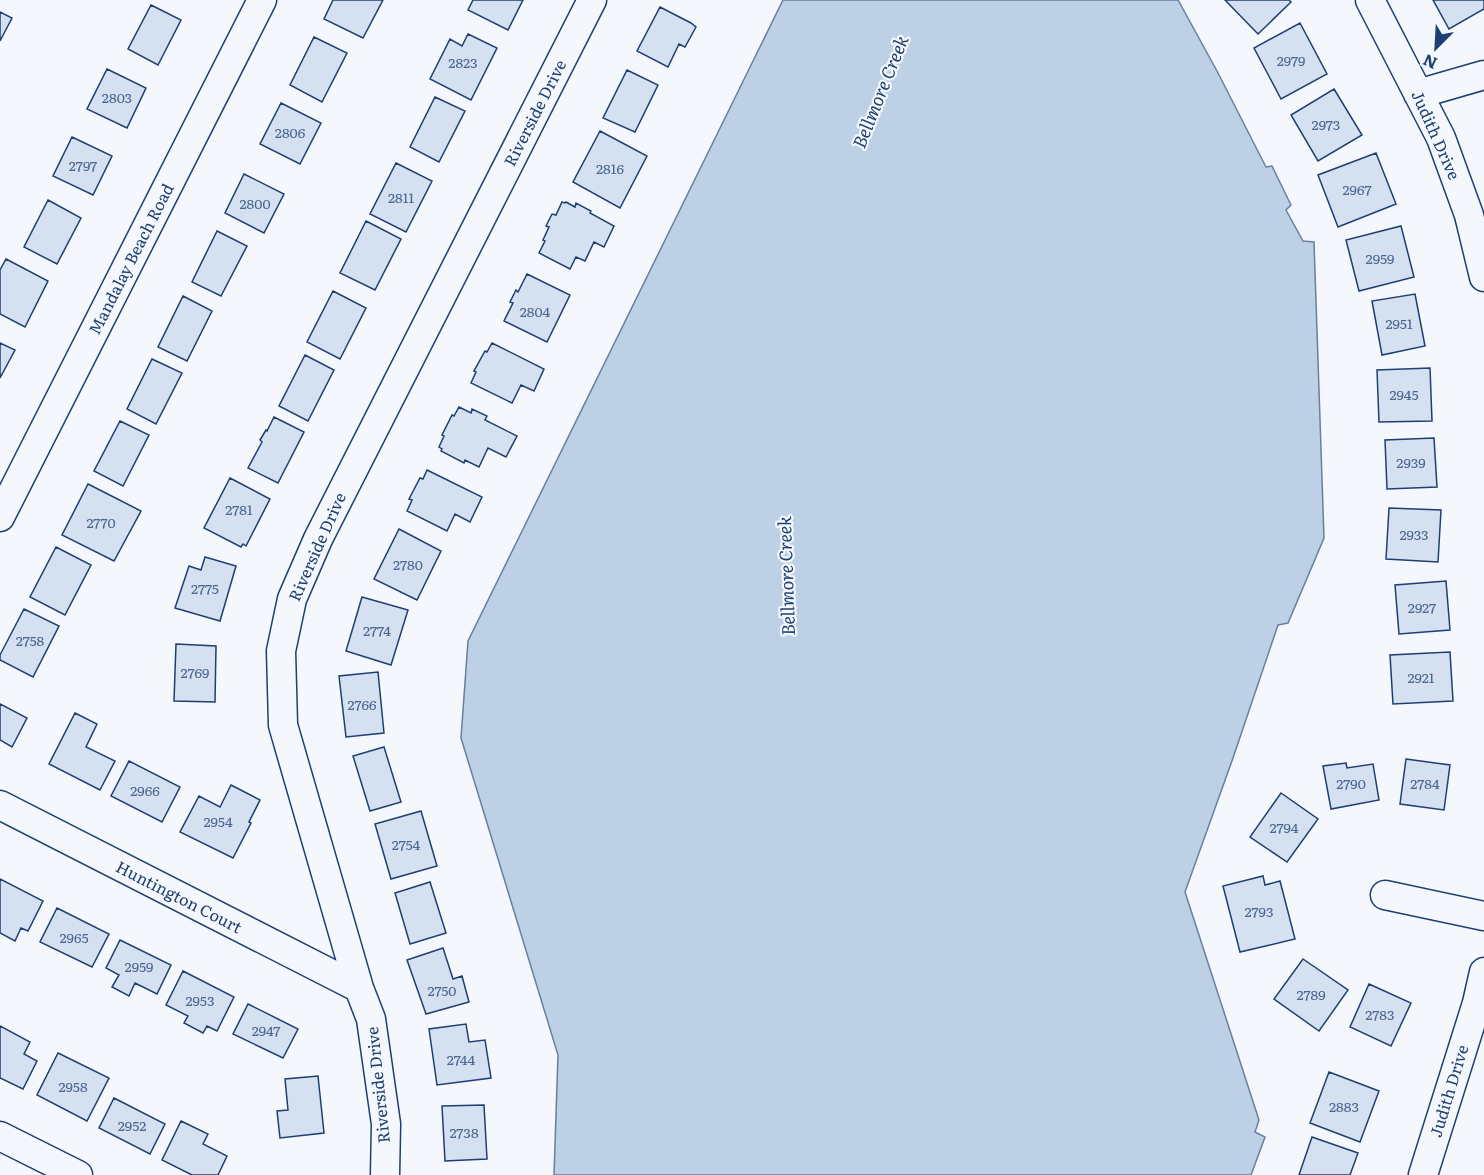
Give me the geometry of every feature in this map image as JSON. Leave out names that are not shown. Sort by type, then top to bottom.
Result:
[{"type":"street","name":"Mandalay Beach Road","points":[[0,517],[262,0]]},
{"type":"street","name":"Riverside Drive","points":[[385,1175],[386,1124],[371,1019],[359,988],[283,725],[281,651],[292,599],[318,539],[592,0]]},
{"type":"street","name":"Judith Drive","points":[[1370,0],[1441,138],[1469,215],[1484,277]]},
{"type":"street","points":[[1418,94],[1484,75]]},
{"type":"street","name":"Huntington Court","points":[[0,805],[359,988]]},
{"type":"street","points":[[1385,895],[1484,916]]},
{"type":"street","name":"Judith Drive","points":[[1423,1175],[1477,1003],[1484,972]]},
{"type":"street","points":[[0,1136],[78,1175]]},
{"type":"water","name":"Bellmore Creek","points":[[783,0],[1178,0],[1266,167],[1272,166],[1291,205],[1286,210],[1303,241],[1314,242],[1324,538],[1288,623],[1278,625],[1185,892],[1259,1120],[1255,1132],[1265,1137],[1251,1175],[554,1175],[558,1055],[461,738],[468,641]]},
{"type":"building","points":[[333,0],[383,0],[363,38],[324,19]]},
{"type":"building","points":[[473,0],[523,0],[508,30],[468,10]]},
{"type":"building","points":[[1225,0],[1289,0],[1291,2],[1258,34]]},
{"type":"building","points":[[1433,0],[1484,0],[1484,9],[1449,29]]},
{"type":"building","points":[[151,5],[181,20],[158,65],[128,49]]},
{"type":"building","points":[[660,7],[696,27],[685,47],[679,44],[668,67],[637,51]]},
{"type":"building","points":[[0,12],[12,18],[0,41]]},
{"type":"building","points":[[1300,23],[1327,74],[1281,99],[1254,48]]},
{"type":"building","points":[[468,34],[497,48],[471,100],[430,79],[450,39],[462,46]]},
{"type":"building","points":[[314,37],[347,53],[322,102],[290,85]]},
{"type":"building","points":[[107,69],[146,88],[127,128],[87,109]]},
{"type":"building","points":[[627,70],[658,85],[635,132],[603,118]]},
{"type":"building","points":[[1334,89],[1362,135],[1318,161],[1291,115]]},
{"type":"building","points":[[435,97],[465,111],[439,162],[410,147]]},
{"type":"building","points":[[281,103],[321,123],[300,164],[260,144]]},
{"type":"building","points":[[600,131],[647,156],[620,208],[573,182]]},
{"type":"building","points":[[72,137],[112,156],[93,195],[53,176]]},
{"type":"building","points":[[1376,153],[1396,204],[1338,227],[1318,175]]},
{"type":"building","points":[[396,163],[432,181],[406,232],[370,214]]},
{"type":"building","points":[[244,174],[284,194],[264,233],[225,213]]},
{"type":"building","points":[[48,200],[81,218],[57,264],[24,247]]},
{"type":"building","points":[[562,202],[575,207],[576,203],[614,226],[604,247],[594,242],[585,261],[576,257],[570,269],[539,253],[549,227],[546,226],[552,214],[556,215]]},
{"type":"building","points":[[366,221],[401,239],[375,290],[340,273]]},
{"type":"building","points":[[1401,226],[1414,277],[1359,291],[1346,240]]},
{"type":"building","points":[[217,231],[247,246],[221,296],[192,282]]},
{"type":"building","points":[[6,259],[48,281],[25,327],[0,314],[0,270]]},
{"type":"building","points":[[527,274],[570,295],[547,342],[504,321],[513,303],[510,302]]},
{"type":"building","points":[[333,291],[366,308],[340,359],[307,342]]},
{"type":"building","points":[[1415,294],[1425,346],[1382,355],[1372,301]]},
{"type":"building","points":[[183,296],[212,311],[187,361],[158,347]]},
{"type":"building","points":[[0,343],[15,350],[0,378]]},
{"type":"building","points":[[492,343],[544,369],[534,391],[521,385],[512,403],[471,383],[476,372],[474,371]]},
{"type":"building","points":[[305,355],[334,370],[308,421],[279,406]]},
{"type":"building","points":[[152,359],[182,373],[156,424],[127,409]]},
{"type":"building","points":[[1430,368],[1432,421],[1379,422],[1377,370]]},
{"type":"building","points":[[459,407],[471,413],[472,409],[487,416],[485,420],[517,436],[506,457],[488,448],[479,467],[465,460],[464,463],[441,451],[439,447],[444,436],[442,435],[452,415],[454,416]]},
{"type":"building","points":[[274,417],[304,432],[278,483],[248,468],[262,442],[260,440]]},
{"type":"building","points":[[120,421],[149,435],[123,486],[94,471]]},
{"type":"building","points":[[1434,438],[1437,487],[1387,489],[1385,440]]},
{"type":"building","points":[[427,470],[482,497],[470,522],[455,514],[447,531],[407,511],[412,500],[409,499]]},
{"type":"building","points":[[230,478],[270,499],[246,546],[243,544],[241,547],[204,528]]},
{"type":"building","points":[[88,484],[141,511],[114,561],[62,535]]},
{"type":"building","points":[[1389,508],[1441,510],[1438,562],[1386,559]]},
{"type":"building","points":[[399,529],[441,551],[417,600],[374,579]]},
{"type":"building","points":[[56,547],[91,565],[65,615],[30,597]]},
{"type":"building","points":[[205,557],[236,566],[220,621],[175,608],[189,566],[201,570]]},
{"type":"building","points":[[1446,581],[1450,630],[1399,634],[1395,585]]},
{"type":"building","points":[[362,597],[408,610],[391,665],[346,651]]},
{"type":"building","points":[[24,609],[59,626],[33,677],[0,660],[0,655]]},
{"type":"building","points":[[176,644],[216,646],[215,702],[174,701]]},
{"type":"building","points":[[1450,652],[1453,701],[1393,704],[1390,655]]},
{"type":"building","points":[[378,672],[384,733],[346,737],[339,676]]},
{"type":"building","points":[[0,704],[27,718],[12,747],[0,740]]},
{"type":"building","points":[[75,713],[97,724],[86,747],[115,761],[100,790],[49,764]]},
{"type":"building","points":[[384,747],[401,802],[370,811],[353,756]]},
{"type":"building","points":[[1406,759],[1450,765],[1444,810],[1400,804]]},
{"type":"building","points":[[129,761],[180,787],[162,822],[111,796]]},
{"type":"building","points":[[1346,763],[1347,768],[1373,764],[1379,800],[1331,809],[1323,766]]},
{"type":"building","points":[[231,785],[260,800],[233,858],[180,832],[199,796],[220,807]]},
{"type":"building","points":[[1281,793],[1318,819],[1287,862],[1250,837]]},
{"type":"building","points":[[421,811],[437,866],[391,879],[375,824]]},
{"type":"building","points":[[1263,876],[1265,885],[1280,881],[1295,939],[1240,952],[1223,886]]},
{"type":"building","points":[[0,879],[43,901],[28,931],[21,928],[15,941],[0,933]]},
{"type":"building","points":[[430,882],[446,933],[410,944],[395,893]]},
{"type":"building","points":[[57,908],[109,934],[92,967],[40,942]]},
{"type":"building","points":[[120,940],[171,965],[157,994],[135,983],[129,996],[112,987],[119,975],[106,968]]},
{"type":"building","points":[[443,948],[453,979],[462,976],[469,1002],[426,1014],[407,960]]},
{"type":"building","points":[[1303,959],[1348,990],[1319,1031],[1274,999]]},
{"type":"building","points":[[183,971],[234,997],[217,1031],[207,1026],[203,1033],[184,1023],[188,1016],[166,1005]]},
{"type":"building","points":[[1369,984],[1411,1003],[1391,1046],[1350,1027]]},
{"type":"building","points":[[248,1004],[298,1029],[283,1058],[233,1034]]},
{"type":"building","points":[[466,1024],[469,1042],[485,1040],[491,1078],[437,1085],[429,1029]]},
{"type":"building","points":[[0,1026],[30,1042],[24,1054],[37,1061],[23,1089],[0,1078]]},
{"type":"building","points":[[58,1053],[109,1078],[87,1121],[37,1095]]},
{"type":"building","points":[[1329,1072],[1379,1091],[1360,1142],[1310,1123]]},
{"type":"building","points":[[318,1076],[324,1133],[280,1138],[277,1111],[288,1110],[285,1079]]},
{"type":"building","points":[[114,1098],[165,1124],[150,1154],[99,1128]]},
{"type":"building","points":[[484,1105],[487,1159],[445,1161],[442,1106]]},
{"type":"building","points":[[181,1121],[208,1134],[203,1144],[227,1156],[218,1175],[192,1175],[162,1160]]},
{"type":"building","points":[[1312,1137],[1358,1153],[1350,1175],[1299,1175]]}]
